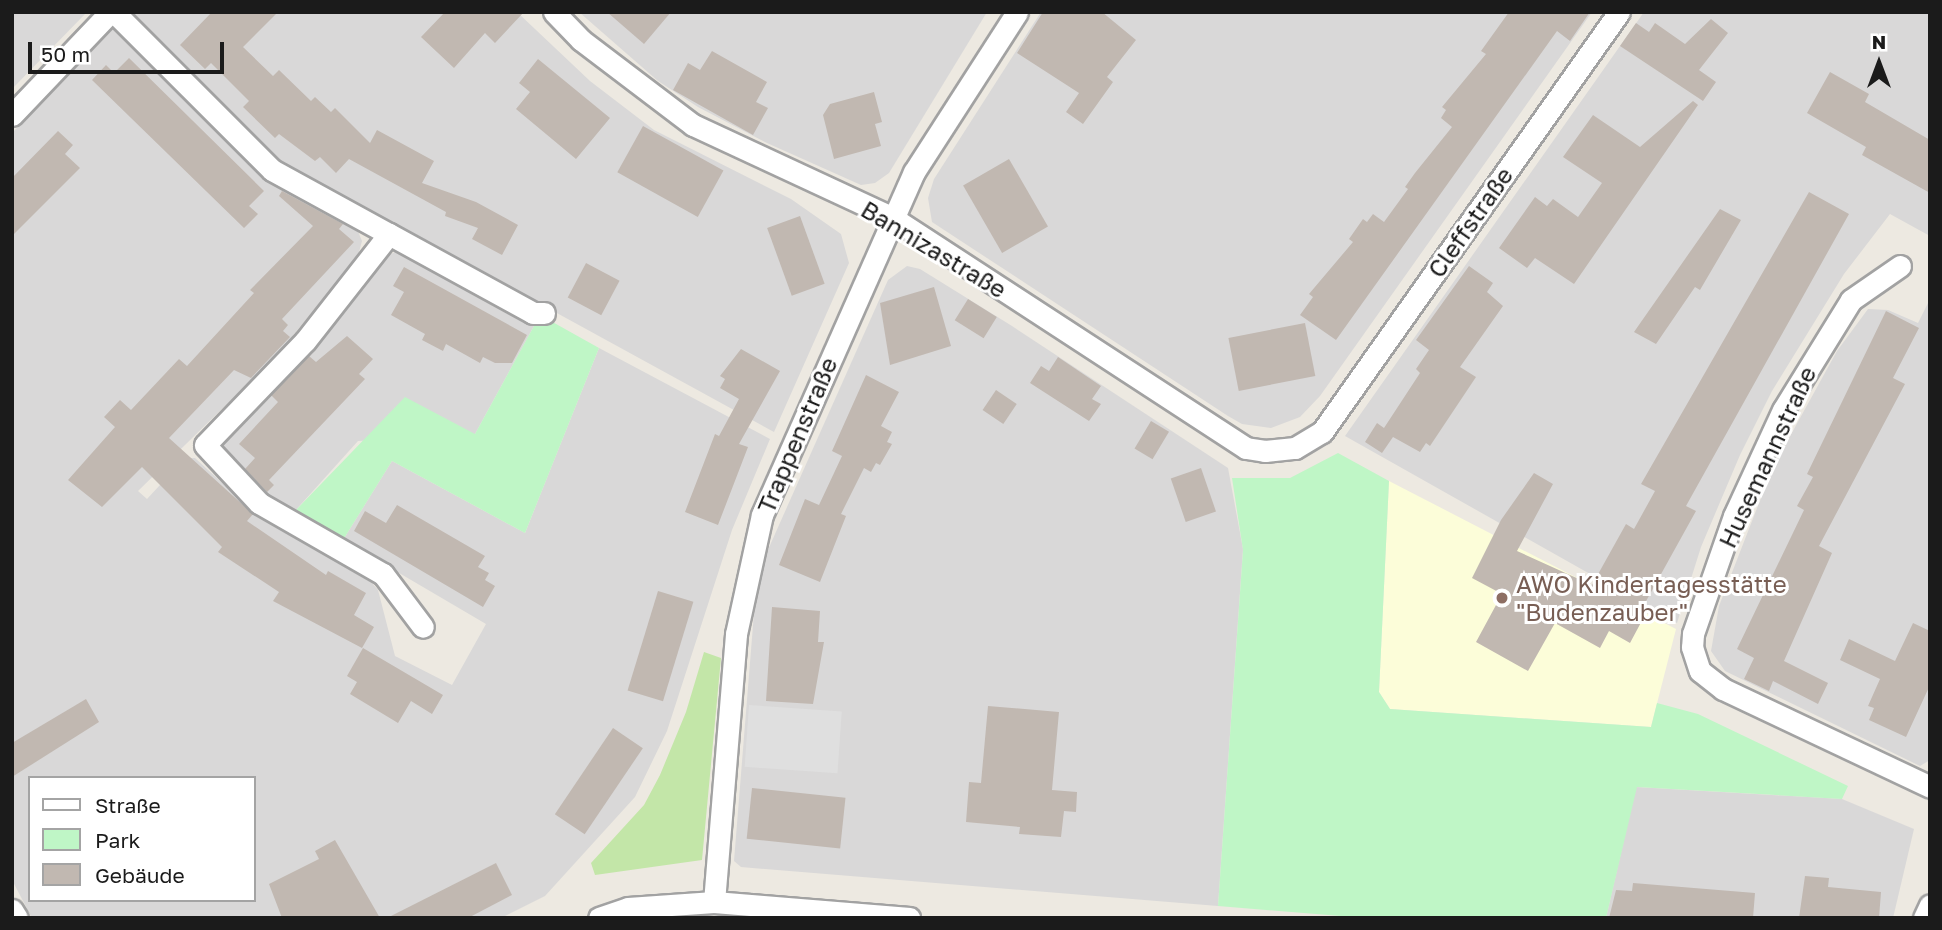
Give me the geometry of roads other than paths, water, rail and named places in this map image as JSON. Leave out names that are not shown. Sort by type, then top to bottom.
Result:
[{"type":"street","points":[[12,115],[112,12],[272,170],[533,313],[544,313]]},
{"type":"street","name":"Bannizastraße","points":[[554,12],[581,40],[693,125],[892,218],[1246,448],[1296,449],[1322,432]]},
{"type":"street","name":"Trappenstraße","points":[[714,902],[736,634],[762,515],[914,172],[1017,12]]},
{"type":"street","name":"Cleffstraße","points":[[1322,432],[1619,12]]},
{"type":"street","points":[[389,234],[305,341],[205,445],[259,503],[383,574],[423,626]]},
{"type":"street","name":"Husemannstraße","points":[[1900,266],[1851,300],[1783,410],[1734,516],[1693,634],[1692,647],[1700,670],[1723,689],[1930,787]]},
{"type":"street","points":[[599,918],[628,908],[714,902],[909,918]]},
{"type":"street","points":[[1924,918],[1930,905]]},
{"type":"street","points":[[12,910],[17,918]]},
{"type":"place","name":"AWO Kindertagesstätte \"Budenzauber\"","points":[[1502,598]]}]
